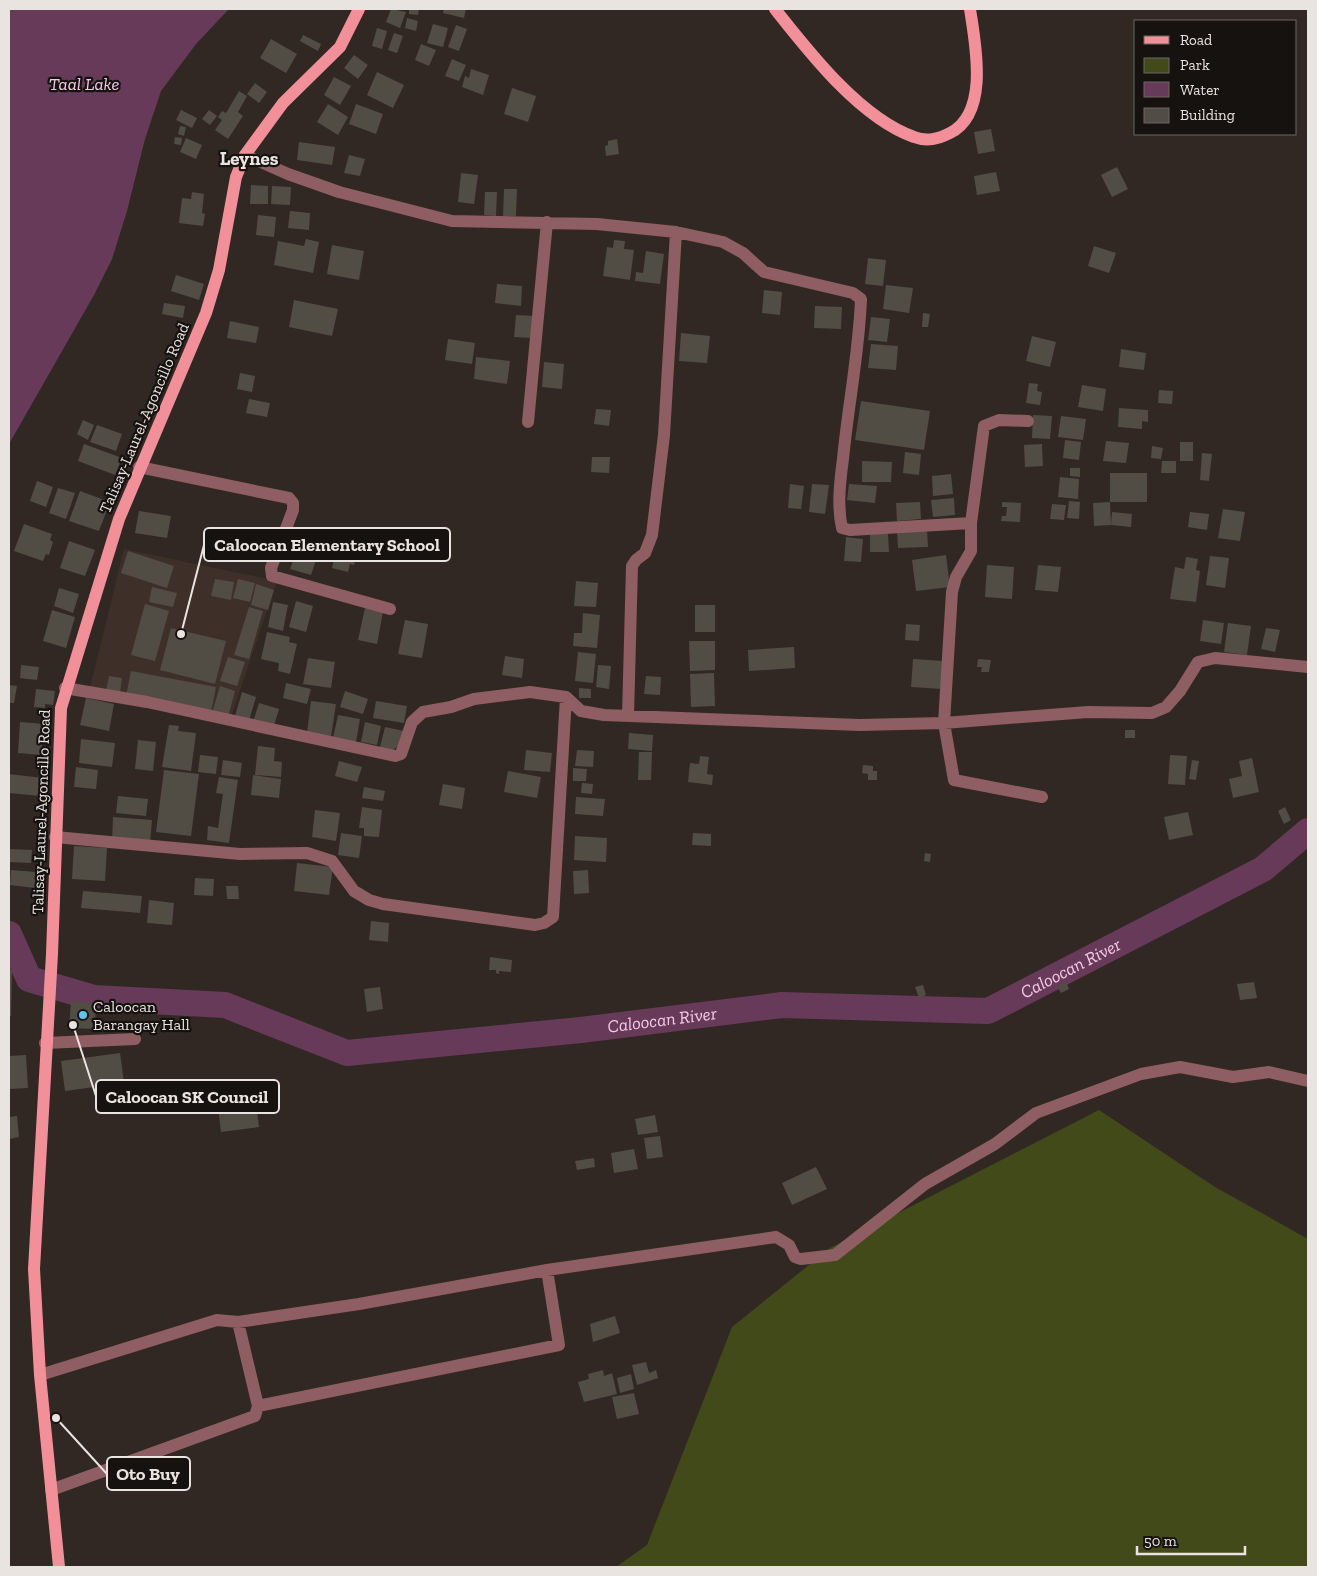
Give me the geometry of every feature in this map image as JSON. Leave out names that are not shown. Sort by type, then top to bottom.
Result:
[{"type":"main road","name":"Talisay-Laurel-Agoncillo Road","points":[[59,1567],[40,1375],[34,1269],[47,1005],[52,954],[59,724],[66,688],[119,519],[139,467],[206,313],[218,270],[236,177],[245,155],[283,103],[340,46],[359,9]]},
{"type":"main road","points":[[775,9],[826,70],[862,105],[914,138],[934,140],[954,131],[970,110],[975,97],[977,57],[970,9]]},
{"type":"street","points":[[245,155],[288,174],[339,192],[452,221],[597,224],[676,232],[723,242],[743,253],[764,272],[853,293],[861,299],[860,329],[847,418],[841,479],[840,518],[842,528],[850,530],[971,523]]},
{"type":"street","points":[[528,422],[547,222]]},
{"type":"street","points":[[628,716],[632,566],[636,560],[646,553],[652,534],[664,434],[676,232]]},
{"type":"street","points":[[1028,420],[1000,420],[984,426],[971,523],[971,551],[956,577],[952,592],[944,723],[954,780],[1042,798]]},
{"type":"street","points":[[139,467],[289,498],[293,503],[293,510],[271,568],[272,576],[390,610]]},
{"type":"street","points":[[66,688],[147,702],[395,756],[401,754],[412,722],[423,712],[451,707],[487,696],[530,692],[566,696],[581,711],[628,716],[860,725],[944,723],[1088,712],[1152,713],[1166,706],[1180,691],[1198,662],[1215,658],[1308,666]]},
{"type":"street","points":[[55,837],[240,854],[307,853],[332,861],[354,891],[369,900],[383,904],[506,921],[544,923],[553,917],[566,696]]},
{"type":"street","points":[[45,1043],[135,1039]]},
{"type":"street","points":[[40,1375],[217,1320],[238,1322],[359,1304],[547,1270],[776,1238],[789,1245],[795,1257],[801,1259],[835,1255],[925,1184],[994,1144],[1036,1113],[1074,1097],[1140,1074],[1180,1067],[1233,1077],[1268,1072],[1308,1081]]},
{"type":"street","points":[[258,1406],[559,1345],[547,1270]]},
{"type":"street","points":[[51,1490],[255,1416],[258,1406],[238,1322]]},
{"type":"shaded area","points":[[124,549],[277,581],[230,720],[90,688]]},
{"type":"green space","points":[[1099,1110],[1215,1187],[1308,1239],[1308,1567],[616,1567],[647,1545],[732,1327],[830,1248]]},
{"type":"water","name":"Taal Lake","points":[[9,9],[229,9],[196,44],[161,91],[145,139],[127,211],[112,259],[94,295],[9,444]]},
{"type":"building","points":[[391,9],[406,12],[400,28],[386,22]]},
{"type":"building","points":[[409,9],[419,9],[418,15],[409,14]]},
{"type":"building","points":[[444,9],[466,9],[464,18],[443,13]]},
{"type":"building","points":[[407,18],[418,21],[416,31],[405,28]]},
{"type":"building","points":[[433,24],[448,28],[443,47],[427,43]]},
{"type":"building","points":[[456,25],[467,29],[459,51],[448,47]]},
{"type":"building","points":[[377,28],[387,31],[382,49],[372,46]]},
{"type":"building","points":[[394,33],[403,36],[397,53],[388,50]]},
{"type":"building","points":[[303,35],[321,44],[318,51],[300,41]]},
{"type":"building","points":[[271,39],[297,54],[286,73],[260,58]]},
{"type":"building","points":[[421,44],[436,50],[429,66],[415,60]]},
{"type":"building","points":[[354,55],[368,65],[358,79],[344,68]]},
{"type":"building","points":[[452,59],[466,65],[459,81],[445,76]]},
{"type":"building","points":[[471,69],[489,75],[483,95],[462,87],[465,76],[469,78]]},
{"type":"building","points":[[377,72],[404,85],[393,108],[367,95]]},
{"type":"building","points":[[334,77],[351,86],[340,105],[324,95]]},
{"type":"building","points":[[255,83],[267,92],[259,103],[247,94]]},
{"type":"building","points":[[512,88],[536,96],[528,122],[504,114]]},
{"type":"building","points":[[239,91],[247,96],[238,112],[243,116],[228,139],[215,130],[222,120],[218,117],[222,111],[226,113]]},
{"type":"building","points":[[328,104],[348,117],[338,135],[317,122]]},
{"type":"building","points":[[356,104],[383,114],[376,134],[349,124]]},
{"type":"building","points":[[181,110],[197,118],[192,128],[176,120]]},
{"type":"building","points":[[209,110],[217,116],[210,125],[202,119]]},
{"type":"building","points":[[180,126],[186,127],[184,136],[178,134]]},
{"type":"building","points":[[991,129],[995,151],[978,154],[974,132]]},
{"type":"building","points":[[175,137],[182,138],[181,145],[174,144]]},
{"type":"building","points":[[186,138],[202,145],[196,159],[180,152]]},
{"type":"building","points":[[617,139],[619,154],[606,156],[605,146],[608,145],[608,141]]},
{"type":"building","points":[[299,142],[335,147],[332,165],[297,160]]},
{"type":"building","points":[[349,155],[365,159],[360,176],[344,173]]},
{"type":"building","points":[[1117,167],[1128,189],[1112,197],[1101,175]]},
{"type":"building","points":[[996,172],[1000,191],[977,195],[974,176]]},
{"type":"building","points":[[461,173],[478,175],[474,204],[458,202]]},
{"type":"building","points":[[251,185],[268,186],[268,204],[250,204]]},
{"type":"building","points":[[272,186],[291,187],[290,205],[271,204]]},
{"type":"building","points":[[504,189],[517,189],[516,216],[503,216]]},
{"type":"building","points":[[192,192],[204,194],[202,213],[205,214],[203,226],[179,223],[182,198],[191,199]]},
{"type":"building","points":[[485,192],[497,192],[496,216],[484,215]]},
{"type":"building","points":[[290,211],[310,213],[309,230],[288,228]]},
{"type":"building","points":[[258,215],[276,217],[274,237],[256,235]]},
{"type":"building","points":[[306,239],[319,242],[313,273],[274,265],[278,241],[304,246]]},
{"type":"building","points":[[614,240],[625,241],[624,249],[634,250],[630,280],[603,276],[607,247],[613,248]]},
{"type":"building","points":[[332,245],[364,251],[359,280],[327,274]]},
{"type":"building","points":[[1094,246],[1116,253],[1109,273],[1088,266]]},
{"type":"building","points":[[646,251],[664,254],[660,284],[635,281],[636,272],[643,273]]},
{"type":"building","points":[[868,258],[886,260],[883,286],[865,284]]},
{"type":"building","points":[[176,275],[204,284],[199,300],[171,291]]},
{"type":"building","points":[[497,284],[522,286],[521,306],[495,303]]},
{"type":"building","points":[[886,285],[913,288],[909,313],[883,309]]},
{"type":"building","points":[[764,290],[782,292],[780,315],[762,313]]},
{"type":"building","points":[[294,300],[338,309],[332,336],[289,327]]},
{"type":"building","points":[[164,303],[185,306],[183,318],[162,314]]},
{"type":"building","points":[[815,306],[842,307],[841,329],[814,328]]},
{"type":"building","points":[[923,313],[930,314],[928,327],[922,327]]},
{"type":"building","points":[[516,315],[534,316],[532,338],[514,337]]},
{"type":"building","points":[[871,317],[890,319],[887,342],[868,340]]},
{"type":"building","points":[[230,321],[259,327],[256,343],[227,338]]},
{"type":"building","points":[[681,333],[710,336],[707,363],[679,361]]},
{"type":"building","points":[[1032,336],[1056,342],[1050,367],[1026,361]]},
{"type":"building","points":[[448,339],[475,343],[472,364],[445,360]]},
{"type":"building","points":[[871,344],[898,346],[896,370],[868,368]]},
{"type":"building","points":[[1121,349],[1146,353],[1144,370],[1119,367]]},
{"type":"building","points":[[476,357],[510,361],[507,384],[474,379]]},
{"type":"building","points":[[544,362],[564,364],[562,389],[542,387]]},
{"type":"building","points":[[240,373],[255,376],[252,392],[237,389]]},
{"type":"building","points":[[1029,383],[1038,384],[1037,391],[1042,392],[1040,405],[1026,403]]},
{"type":"building","points":[[1082,385],[1106,389],[1103,411],[1078,407]]},
{"type":"building","points":[[1159,390],[1173,391],[1172,404],[1158,403]]},
{"type":"building","points":[[249,399],[270,403],[267,417],[246,413]]},
{"type":"building","points":[[861,401],[930,411],[924,450],[855,440]]},
{"type":"building","points":[[1119,408],[1148,410],[1148,422],[1142,421],[1142,429],[1118,427]]},
{"type":"building","points":[[596,409],[611,410],[609,426],[594,424]]},
{"type":"building","points":[[1033,415],[1052,416],[1050,439],[1032,438]]},
{"type":"building","points":[[1061,416],[1086,419],[1083,440],[1058,437]]},
{"type":"building","points":[[83,420],[94,425],[88,440],[77,434]]},
{"type":"building","points":[[97,425],[122,434],[116,451],[90,442]]},
{"type":"building","points":[[1065,440],[1081,442],[1079,460],[1063,458]]},
{"type":"building","points":[[1106,441],[1129,443],[1126,463],[1103,461]]},
{"type":"building","points":[[1180,442],[1193,442],[1193,461],[1180,461]]},
{"type":"building","points":[[84,444],[122,458],[115,475],[78,461]]},
{"type":"building","points":[[1042,444],[1043,466],[1025,467],[1024,445]]},
{"type":"building","points":[[1152,446],[1163,448],[1161,459],[1151,458]]},
{"type":"building","points":[[905,452],[921,454],[919,475],[903,473]]},
{"type":"building","points":[[1202,453],[1212,454],[1209,481],[1200,480]]},
{"type":"building","points":[[592,457],[610,457],[609,473],[591,472]]},
{"type":"building","points":[[862,461],[892,462],[891,482],[862,482]]},
{"type":"building","points":[[1162,461],[1176,461],[1176,473],[1161,473]]},
{"type":"building","points":[[1070,468],[1080,468],[1080,477],[1070,476]]},
{"type":"building","points":[[1110,473],[1147,473],[1147,502],[1110,502]]},
{"type":"building","points":[[951,474],[953,494],[933,496],[932,476]]},
{"type":"building","points":[[1060,477],[1079,479],[1078,499],[1058,497]]},
{"type":"building","points":[[37,481],[53,487],[46,507],[30,501]]},
{"type":"building","points":[[790,484],[804,486],[801,509],[788,508]]},
{"type":"building","points":[[812,484],[829,485],[825,514],[809,512]]},
{"type":"building","points":[[849,484],[877,486],[875,503],[847,500]]},
{"type":"building","points":[[58,488],[75,493],[66,519],[49,513]]},
{"type":"building","points":[[80,491],[110,502],[99,531],[69,521]]},
{"type":"building","points":[[954,498],[955,515],[933,517],[931,500]]},
{"type":"building","points":[[1069,501],[1080,502],[1079,519],[1067,518]]},
{"type":"building","points":[[920,502],[921,519],[897,521],[896,503]]},
{"type":"building","points":[[1002,502],[1021,503],[1020,522],[1001,521],[1002,516],[1006,516],[1007,507],[1002,507]]},
{"type":"building","points":[[1110,502],[1111,525],[1094,526],[1093,503]]},
{"type":"building","points":[[1052,504],[1066,505],[1064,520],[1050,519]]},
{"type":"building","points":[[1223,509],[1245,512],[1240,541],[1218,538]]},
{"type":"building","points":[[139,511],[171,516],[167,538],[135,533]]},
{"type":"building","points":[[1112,512],[1132,514],[1131,527],[1111,525]]},
{"type":"building","points":[[1190,512],[1209,514],[1207,530],[1188,527]]},
{"type":"building","points":[[24,524],[52,534],[50,540],[53,542],[49,555],[46,554],[43,561],[14,551]]},
{"type":"building","points":[[927,528],[928,547],[898,548],[897,530]]},
{"type":"building","points":[[870,534],[888,534],[889,552],[870,552]]},
{"type":"building","points":[[846,537],[863,539],[861,562],[844,561]]},
{"type":"building","points":[[69,541],[95,550],[85,576],[60,568]]},
{"type":"building","points":[[300,541],[320,548],[311,575],[290,569]]},
{"type":"building","points":[[337,548],[357,554],[354,565],[350,564],[348,572],[332,568]]},
{"type":"building","points":[[128,551],[174,566],[167,588],[121,573]]},
{"type":"building","points":[[946,555],[950,587],[916,591],[912,560]]},
{"type":"building","points":[[1210,556],[1229,558],[1225,588],[1206,585]]},
{"type":"building","points":[[1186,557],[1198,559],[1196,570],[1200,571],[1196,602],[1170,599],[1175,567],[1184,569]]},
{"type":"building","points":[[987,565],[1014,567],[1012,599],[985,597]]},
{"type":"building","points":[[1038,565],[1061,567],[1058,592],[1035,590]]},
{"type":"building","points":[[215,579],[234,582],[231,600],[211,596]]},
{"type":"building","points":[[238,579],[255,583],[250,602],[233,598]]},
{"type":"building","points":[[576,581],[598,583],[596,607],[574,606]]},
{"type":"building","points":[[256,584],[274,590],[268,610],[251,605]]},
{"type":"building","points":[[152,587],[177,593],[173,607],[149,602]]},
{"type":"building","points":[[59,588],[79,594],[73,613],[54,606]]},
{"type":"building","points":[[296,601],[313,606],[306,632],[289,627]]},
{"type":"building","points":[[273,602],[288,605],[283,631],[268,627]]},
{"type":"building","points":[[145,604],[169,611],[155,661],[131,655]]},
{"type":"building","points":[[695,605],[715,605],[715,632],[695,632]]},
{"type":"building","points":[[249,607],[263,611],[249,659],[234,655]]},
{"type":"building","points":[[365,608],[383,612],[377,644],[358,640]]},
{"type":"building","points":[[52,610],[75,617],[66,648],[43,641]]},
{"type":"building","points":[[583,613],[600,615],[597,648],[573,646],[574,633],[582,633]]},
{"type":"building","points":[[405,620],[428,624],[422,658],[398,654]]},
{"type":"building","points":[[1203,620],[1224,623],[1221,644],[1200,641]]},
{"type":"building","points":[[1228,623],[1251,626],[1247,655],[1224,652]]},
{"type":"building","points":[[906,624],[920,625],[919,641],[905,640]]},
{"type":"building","points":[[171,628],[226,641],[215,684],[160,670]]},
{"type":"building","points":[[1266,628],[1280,630],[1275,652],[1261,649]]},
{"type":"building","points":[[267,632],[290,637],[289,642],[297,644],[290,674],[278,671],[279,663],[261,659]]},
{"type":"building","points":[[689,641],[715,641],[715,670],[690,671]]},
{"type":"building","points":[[794,647],[795,668],[749,671],[748,650]]},
{"type":"building","points":[[578,652],[596,654],[593,683],[575,681]]},
{"type":"building","points":[[505,656],[524,659],[522,678],[502,675]]},
{"type":"building","points":[[228,657],[245,662],[237,686],[220,681]]},
{"type":"building","points":[[308,658],[335,662],[331,688],[303,684]]},
{"type":"building","points":[[913,659],[944,661],[942,689],[911,687]]},
{"type":"building","points":[[978,659],[991,660],[989,672],[981,672],[982,667],[977,667]]},
{"type":"building","points":[[21,665],[39,667],[37,680],[20,678]]},
{"type":"building","points":[[598,665],[611,666],[609,689],[596,687]]},
{"type":"building","points":[[131,671],[216,687],[211,712],[126,696]]},
{"type":"building","points":[[714,673],[715,706],[691,707],[690,674]]},
{"type":"building","points":[[109,676],[122,678],[120,693],[106,691]]},
{"type":"building","points":[[646,676],[661,677],[660,695],[644,694]]},
{"type":"building","points":[[286,683],[311,689],[307,704],[283,698]]},
{"type":"building","points":[[9,685],[17,686],[14,703],[9,703]]},
{"type":"building","points":[[220,686],[235,691],[228,717],[212,713]]},
{"type":"building","points":[[579,688],[591,689],[591,698],[579,698]]},
{"type":"building","points":[[36,689],[55,691],[53,705],[45,704],[45,708],[34,707]]},
{"type":"building","points":[[345,691],[368,699],[363,714],[340,707]]},
{"type":"building","points":[[242,692],[256,697],[249,721],[235,716]]},
{"type":"building","points":[[86,698],[114,704],[109,731],[80,725]]},
{"type":"building","points":[[311,701],[336,704],[331,737],[307,733]]},
{"type":"building","points":[[376,701],[407,706],[404,723],[373,718]]},
{"type":"building","points":[[259,703],[279,709],[273,729],[253,722]]},
{"type":"building","points":[[338,715],[360,719],[356,742],[333,738]]},
{"type":"building","points":[[20,722],[44,724],[41,755],[18,753]]},
{"type":"building","points":[[365,722],[381,726],[377,745],[361,742]]},
{"type":"building","points":[[169,725],[179,726],[178,731],[196,733],[191,771],[162,767]]},
{"type":"building","points":[[385,727],[404,731],[399,745],[390,753],[380,747]]},
{"type":"building","points":[[1125,730],[1135,730],[1135,738],[1125,738]]},
{"type":"building","points":[[629,733],[653,735],[652,751],[628,749]]},
{"type":"building","points":[[81,739],[115,743],[112,767],[79,763]]},
{"type":"building","points":[[138,740],[156,742],[153,771],[135,769]]},
{"type":"building","points":[[258,746],[275,748],[274,761],[282,762],[281,777],[255,775]]},
{"type":"building","points":[[526,750],[552,753],[550,772],[524,770]]},
{"type":"building","points":[[577,750],[594,751],[593,767],[575,766]]},
{"type":"building","points":[[639,752],[652,752],[651,780],[638,780]]},
{"type":"building","points":[[200,755],[218,757],[216,774],[198,772]]},
{"type":"building","points":[[1170,755],[1187,756],[1185,785],[1168,784]]},
{"type":"building","points":[[700,756],[709,757],[707,774],[713,775],[712,785],[688,782],[690,763],[699,764]]},
{"type":"building","points":[[1252,758],[1259,792],[1233,798],[1229,779],[1242,776],[1239,761]]},
{"type":"building","points":[[223,760],[242,763],[240,777],[221,775]]},
{"type":"building","points":[[1192,760],[1199,761],[1196,780],[1189,779]]},
{"type":"building","points":[[339,761],[362,767],[357,782],[335,776]]},
{"type":"building","points":[[863,765],[873,766],[873,771],[877,771],[877,780],[868,780],[868,774],[862,773]]},
{"type":"building","points":[[76,767],[98,770],[96,789],[74,787]]},
{"type":"building","points":[[573,768],[587,769],[586,781],[573,781]]},
{"type":"building","points":[[164,770],[199,774],[191,836],[156,832]]},
{"type":"building","points":[[508,771],[541,777],[537,798],[504,792]]},
{"type":"building","points":[[9,774],[43,778],[41,796],[9,793]]},
{"type":"building","points":[[253,775],[281,779],[279,798],[251,795]]},
{"type":"building","points":[[219,777],[238,780],[229,843],[207,840],[208,826],[218,828],[223,794],[216,793]]},
{"type":"building","points":[[582,783],[593,784],[592,794],[581,793]]},
{"type":"building","points":[[443,784],[465,788],[462,809],[439,805]]},
{"type":"building","points":[[364,787],[385,791],[383,801],[362,798]]},
{"type":"building","points":[[118,796],[148,799],[146,816],[116,813]]},
{"type":"building","points":[[576,797],[605,799],[603,816],[575,814]]},
{"type":"building","points":[[362,807],[382,810],[379,837],[364,836],[364,828],[359,828]]},
{"type":"building","points":[[1285,807],[1291,820],[1284,824],[1278,811]]},
{"type":"building","points":[[315,810],[340,813],[336,841],[312,837]]},
{"type":"building","points":[[1188,812],[1193,835],[1169,840],[1164,817]]},
{"type":"building","points":[[113,817],[152,820],[150,843],[112,840]]},
{"type":"building","points":[[341,833],[362,836],[359,858],[338,855]]},
{"type":"building","points":[[693,833],[711,834],[711,846],[692,845]]},
{"type":"building","points":[[575,836],[607,838],[606,862],[574,860]]},
{"type":"building","points":[[74,846],[107,848],[105,881],[72,879]]},
{"type":"building","points":[[9,849],[32,850],[31,863],[9,862]]},
{"type":"building","points":[[925,853],[931,854],[930,862],[924,861]]},
{"type":"building","points":[[297,863],[333,867],[329,895],[294,891]]},
{"type":"building","points":[[11,870],[36,872],[35,888],[10,885]]},
{"type":"building","points":[[588,870],[589,893],[574,894],[573,871]]},
{"type":"building","points":[[195,878],[214,879],[213,896],[194,895]]},
{"type":"building","points":[[226,886],[238,886],[239,899],[227,899]]},
{"type":"building","points":[[83,891],[142,896],[140,913],[81,908]]},
{"type":"building","points":[[149,900],[174,903],[172,925],[147,923]]},
{"type":"building","points":[[371,921],[389,923],[388,942],[369,940]]},
{"type":"building","points":[[490,957],[512,960],[511,972],[499,971],[499,974],[496,973],[496,970],[489,970]]},
{"type":"building","points":[[9,970],[12,970],[11,1016],[9,1016]]},
{"type":"building","points":[[1066,982],[1069,989],[1061,993],[1057,986]]},
{"type":"building","points":[[1254,982],[1257,998],[1240,1000],[1237,984]]},
{"type":"building","points":[[923,985],[926,995],[919,998],[915,987]]},
{"type":"building","points":[[380,987],[383,1009],[367,1012],[364,989]]},
{"type":"building","name":"Caloocan Barangay Hall","points":[[71,1001],[96,1003],[95,1029],[69,1028]]},
{"type":"building","points":[[120,1053],[124,1083],[65,1091],[61,1061]]},
{"type":"building","points":[[26,1055],[28,1088],[9,1089],[9,1056]]},
{"type":"building","points":[[256,1102],[259,1127],[221,1132],[218,1107]]},
{"type":"building","points":[[655,1115],[658,1132],[638,1135],[635,1119]]},
{"type":"building","points":[[17,1116],[19,1137],[9,1139],[9,1117]]},
{"type":"building","points":[[660,1136],[663,1157],[647,1159],[644,1138]]},
{"type":"building","points":[[634,1149],[638,1169],[614,1173],[611,1153]]},
{"type":"building","points":[[594,1158],[595,1167],[577,1170],[575,1161]]},
{"type":"building","points":[[816,1167],[827,1189],[792,1205],[782,1183]]},
{"type":"building","points":[[615,1316],[620,1333],[593,1342],[590,1324]]},
{"type":"building","points":[[646,1362],[649,1373],[656,1370],[658,1378],[637,1385],[632,1365]]},
{"type":"building","points":[[603,1370],[604,1376],[612,1373],[617,1394],[584,1402],[578,1382],[589,1379],[588,1374]]},
{"type":"building","points":[[631,1374],[634,1389],[620,1393],[617,1378]]},
{"type":"building","points":[[634,1393],[639,1414],[617,1419],[612,1397]]},
{"type":"waterway","name":"Caloocan River","points":[[9,934],[29,979],[94,998],[225,1005],[347,1053],[581,1030],[782,1005],[988,1011],[1263,869],[1308,831]]},
{"type":"place","name":"Caloocan Elementary School","points":[[181,634]]},
{"type":"place","name":"Caloocan Barangay Hall","points":[[83,1015]]},
{"type":"place","name":"Caloocan SK Council","points":[[73,1025]]},
{"type":"place","name":"Oto Buy","points":[[56,1418]]},
{"type":"district","name":"Leynes","points":[[249,158]]}]
